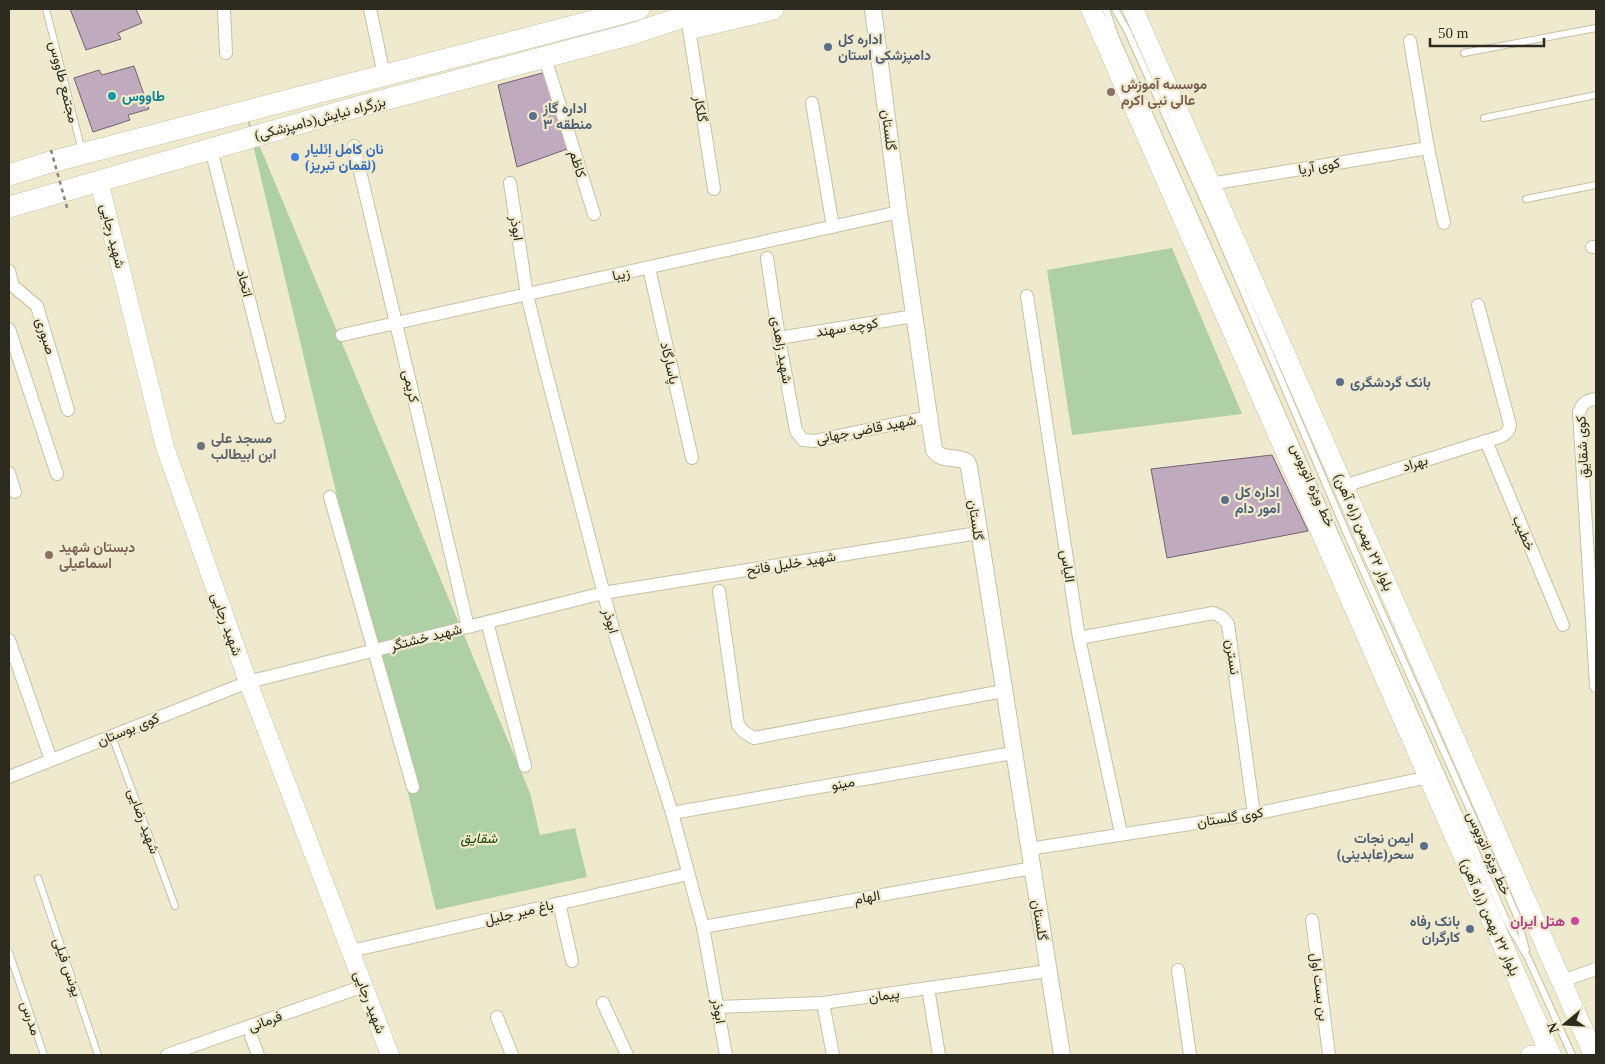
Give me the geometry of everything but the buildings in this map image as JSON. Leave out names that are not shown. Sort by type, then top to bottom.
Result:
[{"type":"highway","points":[[632,34],[689,15],[716,9]]},
{"type":"highway","points":[[632,34],[689,29],[773,9]]},
{"type":"highway","name":"بزرگراه نیایش(دامپزشکی)","points":[[9,175],[384,75],[593,14],[632,10]]},
{"type":"highway","name":"بزرگراه نیایش(دامپزشکی)","points":[[9,207],[350,109],[632,34]]},
{"type":"main road","name":"بلوار ۲۲ بهمن (راه آهن)","points":[[1091,9],[1429,777],[1557,1053]]},
{"type":"main road","name":"بلوار ۲۲ بهمن (راه آهن)","points":[[1133,9],[1594,1055]]},
{"type":"main road","name":"شهید رجایی","points":[[99,181],[164,447],[248,682],[364,986],[386,1054]]},
{"type":"street","points":[[224,9],[226,53]]},
{"type":"street","points":[[370,9],[384,75]]},
{"type":"street","name":"گلستان","points":[[873,9],[928,417],[934,450],[938,455],[962,459],[967,462],[1062,1055]]},
{"type":"street","name":"گلکار","points":[[689,29],[714,189]]},
{"type":"street","points":[[1410,41],[1428,148],[1444,224]]},
{"type":"street","name":"کاظم","points":[[545,58],[594,214]]},
{"type":"street","points":[[812,103],[833,227]]},
{"type":"street","name":"کریمی","points":[[354,146],[468,627]]},
{"type":"street","name":"کوی آریا","points":[[1210,184],[1428,148]]},
{"type":"street","name":"اتحاد","points":[[211,149],[279,417]]},
{"type":"street","name":"ابوذر","points":[[510,184],[527,295],[612,625],[672,813],[703,927],[726,1055]]},
{"type":"street","name":"زیبا","points":[[342,335],[899,212]]},
{"type":"street","name":"شهید زاهدی","points":[[767,258],[796,431],[803,440]]},
{"type":"street","name":"پاسارگاد","points":[[648,268],[692,458]]},
{"type":"street","name":"صبوری","points":[[9,271],[13,286],[37,306],[68,410]]},
{"type":"street","name":"الیاس","points":[[1027,296],[1079,638],[1121,833]]},
{"type":"street","name":"بهراد","points":[[1344,486],[1486,441],[1506,434],[1510,430],[1478,305]]},
{"type":"street","name":"کوچه سهند","points":[[779,338],[914,316]]},
{"type":"street","points":[[9,329],[57,474]]},
{"type":"street","name":"کوی شقایق","points":[[1596,399],[1588,400],[1583,404],[1579,412],[1596,686]]},
{"type":"street","name":"شهید قاضی جهانی","points":[[803,440],[814,441],[928,417]]},
{"type":"street","name":"خطیب","points":[[1486,441],[1563,625]]},
{"type":"street","points":[[9,473],[15,492]]},
{"type":"street","points":[[330,497],[413,788]]},
{"type":"street","name":"شهید خلیل فاتح","points":[[604,593],[978,533]]},
{"type":"street","points":[[719,591],[738,724],[744,732],[754,738],[1003,691]]},
{"type":"street","name":"شهید خشتگر","points":[[248,682],[604,593]]},
{"type":"street","name":"نسترن","points":[[1079,638],[1214,614],[1222,617],[1228,624],[1254,814]]},
{"type":"street","points":[[487,622],[525,766]]},
{"type":"street","points":[[9,640],[51,760]]},
{"type":"street","name":"کوی بوستان","points":[[9,777],[248,682]]},
{"type":"street","name":"مینو","points":[[672,813],[1013,753]]},
{"type":"street","name":"کوی گلستان","points":[[1028,849],[1121,833],[1254,814],[1429,777]]},
{"type":"street","name":"الهام","points":[[703,927],[1032,868]]},
{"type":"street","name":"باغ میر جلیل","points":[[351,951],[688,874]]},
{"type":"street","points":[[559,903],[572,961]]},
{"type":"street","name":"بن بست اول","points":[[1312,920],[1329,1055]]},
{"type":"street","points":[[1562,981],[1596,969]]},
{"type":"street","points":[[1178,970],[1190,1055]]},
{"type":"street","name":"پیمان","points":[[718,1007],[823,1003],[1048,971]]},
{"type":"street","name":"فرمانی","points":[[166,1055],[364,986]]},
{"type":"street","points":[[928,988],[939,1055]]},
{"type":"street","points":[[603,1003],[626,1055]]},
{"type":"street","points":[[823,1003],[833,1055]]},
{"type":"street","points":[[497,1017],[512,1055]]},
{"type":"street","points":[[252,1036],[258,1055]]},
{"type":"lane","name":"مجتمع طاووس","points":[[46,9],[82,154]]},
{"type":"lane","name":"خط ویژه اتوبوس","points":[[1106,9],[1119,45],[1503,913],[1528,958]]},
{"type":"lane","name":"خط ویژه اتوبوس","points":[[1115,9],[1128,32],[1217,230],[1346,534],[1517,916],[1557,1053]]},
{"type":"lane","points":[[1464,53],[1596,28]]},
{"type":"lane","points":[[1484,118],[1596,95]]},
{"type":"lane","points":[[1526,199],[1596,184]]},
{"type":"lane","name":"شهید رضایی","points":[[112,736],[175,906]]},
{"type":"lane","name":"یونس فیلی","points":[[38,878],[98,1055]]},
{"type":"lane","name":"مدرس","points":[[9,952],[44,1055]]},
{"type":"path","points":[[51,150],[68,211]]},
{"type":"green space","name":"شقایق","points":[[245,111],[530,793],[540,835],[575,828],[587,877],[436,910]]},
{"type":"green space","points":[[1172,248],[1242,414],[1072,435],[1047,270]]},
{"type":"place","name":"اداره کل دامپزشکی استان","points":[[828,47]]},
{"type":"place","name":"موسسه آموزش عالی نبی اکرم","points":[[1111,92]]},
{"type":"place","name":"طاووس","points":[[112,96]]},
{"type":"place","name":"اداره گاز منطقه ۳","points":[[533,116]]},
{"type":"place","name":"نان کامل اِئلیار (لقمان تبریز)","points":[[295,157]]},
{"type":"place","name":"بانک گردشگری","points":[[1340,382]]},
{"type":"place","name":"مسجد علی ابن ابیطالب","points":[[201,446]]},
{"type":"place","name":"اداره کل امور دام","points":[[1225,500]]},
{"type":"place","name":"دبستان شهید اسماعیلی","points":[[49,555]]},
{"type":"place","name":"ایمن نجات سحر(عابدینی)","points":[[1424,846]]},
{"type":"place","name":"هتل ایران","points":[[1575,921]]},
{"type":"place","name":"بانک رفاه کارگران","points":[[1470,929]]}]
